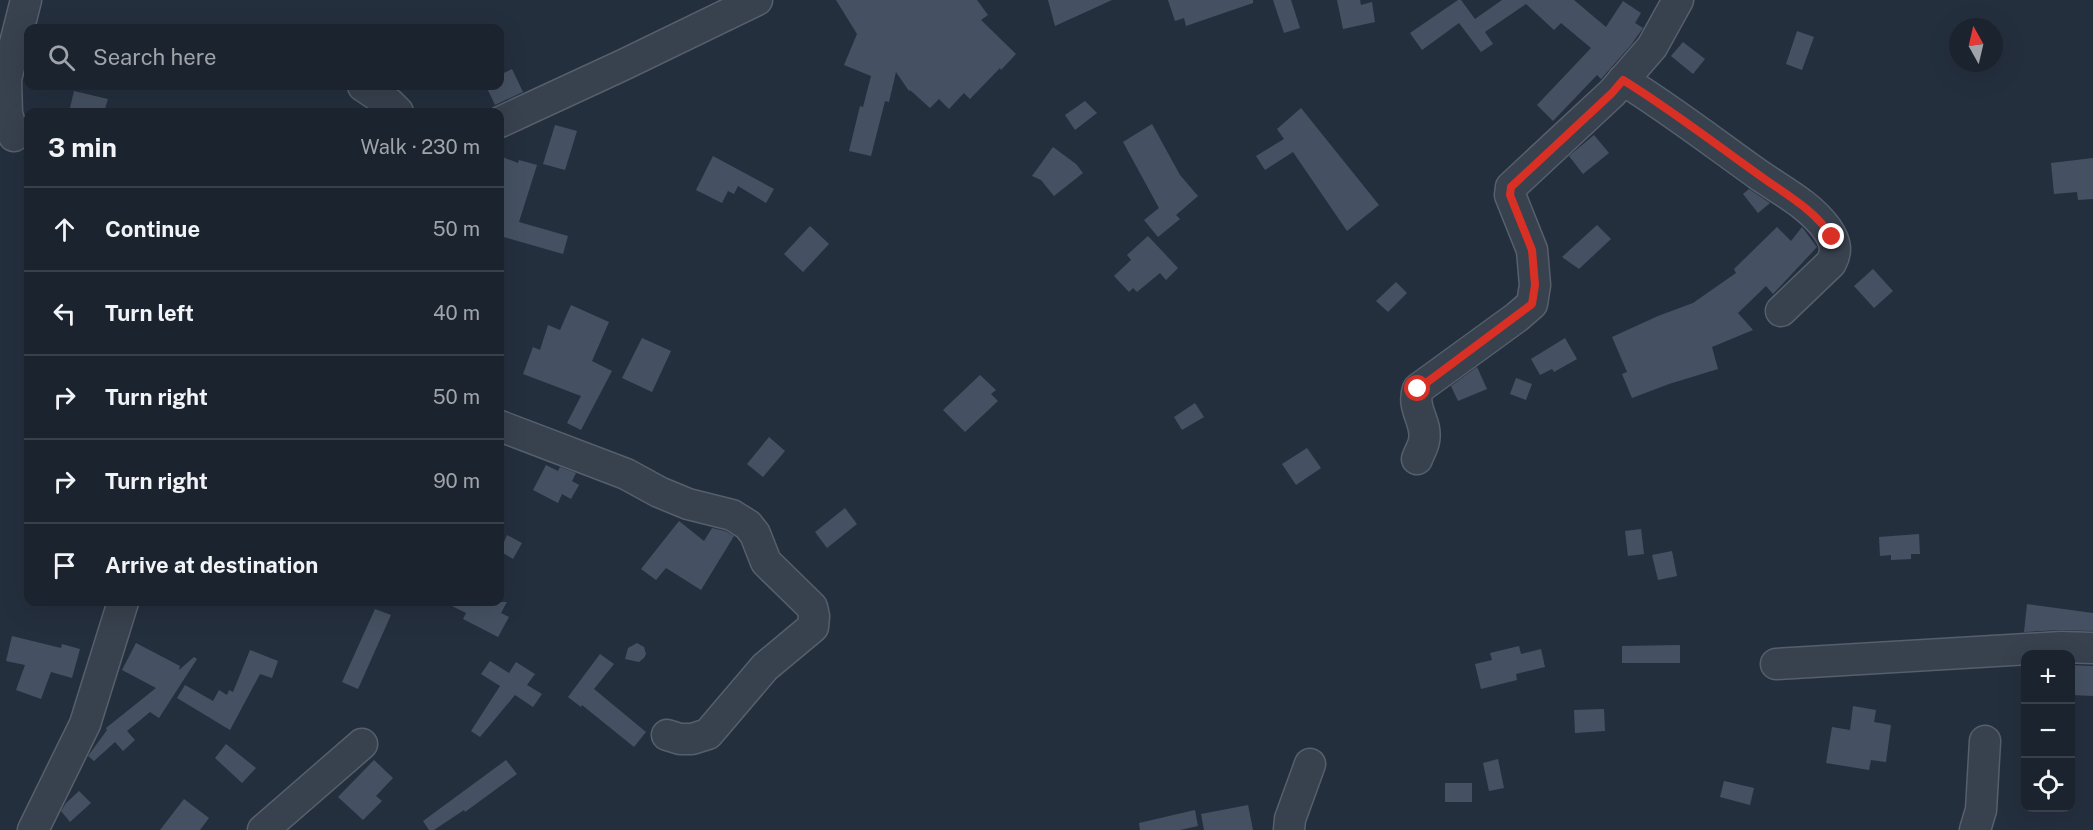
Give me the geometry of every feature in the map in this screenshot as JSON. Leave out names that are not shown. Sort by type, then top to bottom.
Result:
[{"type":"street","points":[[14,138],[7,114],[6,79],[21,0]]},
{"type":"street","points":[[504,120],[757,0]]},
{"type":"street","points":[[1417,459],[1424,440],[1424,428],[1416,407],[1415,397],[1418,389],[1532,304],[1534,297],[1532,250],[1510,195],[1511,187],[1612,93],[1652,47],[1678,0]]},
{"type":"street","points":[[1623,80],[1660,103],[1800,202],[1826,227],[1835,246],[1836,254],[1831,263],[1781,310]]},
{"type":"street","points":[[369,90],[394,108]]},
{"type":"street","points":[[504,428],[626,474],[659,492],[688,504],[732,515],[748,525],[755,534],[766,562],[812,607],[813,627],[765,667],[708,734],[692,739],[680,739],[666,735]]},
{"type":"street","points":[[33,830],[85,724],[122,606]]},
{"type":"street","points":[[1776,664],[2061,647],[2093,648]]},
{"type":"street","points":[[1975,830],[1981,810],[1985,741]]},
{"type":"street","points":[[262,830],[362,744]]},
{"type":"street","points":[[1289,830],[1290,819],[1310,764]]},
{"type":"building","points":[[836,0],[977,0],[988,15],[981,20],[1016,54],[970,99],[964,93],[949,109],[939,99],[930,108],[909,91],[896,72],[889,102],[885,101],[871,156],[849,151],[860,106],[863,107],[871,76],[844,65],[857,34]]},
{"type":"building","points":[[1048,0],[1112,0],[1055,26]]},
{"type":"building","points":[[1168,0],[1253,0],[1253,3],[1186,26],[1184,18],[1175,21]]},
{"type":"building","points":[[1273,0],[1291,0],[1300,28],[1284,33]]},
{"type":"building","points":[[1337,0],[1360,0],[1361,5],[1372,2],[1375,22],[1343,29]]},
{"type":"building","points":[[1461,0],[1475,19],[1502,0],[1574,0],[1606,27],[1623,1],[1641,13],[1635,23],[1643,28],[1601,79],[1597,75],[1553,121],[1537,105],[1591,48],[1561,23],[1554,30],[1526,4],[1485,32],[1493,44],[1481,52],[1459,23],[1422,50],[1410,33]]},
{"type":"building","points":[[1797,31],[1814,37],[1802,70],[1786,64]]},
{"type":"building","points":[[1683,42],[1705,59],[1693,74],[1671,56]]},
{"type":"building","points":[[512,69],[523,92],[495,105],[488,90],[504,90],[504,73]]},
{"type":"building","points":[[74,91],[108,99],[105,108],[70,108]]},
{"type":"building","points":[[1085,101],[1097,113],[1075,130],[1065,115]]},
{"type":"building","points":[[1301,108],[1379,205],[1347,231],[1293,152],[1265,170],[1256,156],[1284,139],[1277,129]]},
{"type":"building","points":[[1152,124],[1180,175],[1198,196],[1176,215],[1180,219],[1158,237],[1144,220],[1159,208],[1123,142]]},
{"type":"building","points":[[555,125],[577,131],[565,170],[543,164]]},
{"type":"building","points":[[1594,135],[1609,153],[1583,174],[1569,156]]},
{"type":"building","points":[[1053,147],[1076,164],[1083,173],[1054,196],[1041,180],[1032,176]]},
{"type":"building","points":[[713,156],[774,189],[766,203],[738,186],[734,194],[728,191],[722,203],[696,190]]},
{"type":"building","points":[[504,158],[518,163],[519,160],[537,165],[519,222],[568,236],[563,254],[504,237]]},
{"type":"building","points":[[2093,158],[2093,199],[2078,200],[2077,192],[2054,194],[2051,163]]},
{"type":"building","points":[[1749,189],[1770,203],[1758,213],[1743,194]]},
{"type":"building","points":[[1597,225],[1611,239],[1579,269],[1562,257]]},
{"type":"building","points":[[810,226],[829,244],[803,272],[784,254]]},
{"type":"building","points":[[1777,227],[1791,241],[1802,227],[1817,247],[1773,294],[1766,286],[1738,313],[1753,330],[1712,347],[1718,369],[1632,398],[1622,374],[1627,372],[1612,337],[1693,303],[1736,273],[1734,269]]},
{"type":"building","points":[[1148,236],[1178,268],[1166,280],[1160,273],[1137,292],[1133,288],[1129,292],[1114,276],[1131,260],[1127,255]]},
{"type":"building","points":[[1873,269],[1893,291],[1874,308],[1854,286]]},
{"type":"building","points":[[1396,282],[1407,293],[1388,312],[1376,301]]},
{"type":"building","points":[[571,305],[609,322],[592,361],[612,371],[581,430],[567,423],[581,396],[523,374],[533,347],[540,350],[548,325],[560,330]]},
{"type":"building","points":[[642,338],[671,351],[652,392],[622,378]]},
{"type":"building","points":[[1565,338],[1577,359],[1554,372],[1552,369],[1540,375],[1531,359]]},
{"type":"building","points":[[1477,367],[1487,389],[1458,401],[1451,386]]},
{"type":"building","points":[[980,375],[996,390],[991,394],[998,401],[965,432],[943,410]]},
{"type":"building","points":[[1516,378],[1532,384],[1526,400],[1510,394]]},
{"type":"building","points":[[1195,403],[1204,417],[1182,430],[1174,417]]},
{"type":"building","points":[[769,437],[785,451],[763,477],[747,464]]},
{"type":"building","points":[[1307,448],[1321,468],[1296,485],[1282,464]]},
{"type":"building","points":[[546,465],[558,471],[560,467],[576,473],[572,481],[579,485],[571,499],[562,494],[558,503],[533,490]]},
{"type":"building","points":[[845,508],[857,524],[827,548],[815,532]]},
{"type":"building","points":[[679,521],[704,541],[712,528],[734,536],[701,590],[666,568],[656,580],[641,569]]},
{"type":"building","points":[[1641,529],[1644,554],[1628,556],[1625,531]]},
{"type":"building","points":[[1919,534],[1920,554],[1911,554],[1911,559],[1891,560],[1891,555],[1880,556],[1879,537]]},
{"type":"building","points":[[507,535],[522,543],[513,559],[504,553],[504,542]]},
{"type":"building","points":[[1672,551],[1677,576],[1658,580],[1652,555]]},
{"type":"building","points":[[504,602],[507,602],[501,613],[509,617],[498,637],[463,619],[466,613],[452,606],[504,606]]},
{"type":"building","points":[[2027,604],[2093,613],[2093,631],[2024,632]]},
{"type":"building","points":[[375,609],[391,615],[358,689],[342,682]]},
{"type":"building","points":[[12,636],[61,648],[62,644],[80,649],[72,678],[51,672],[41,699],[16,690],[25,665],[6,661]]},
{"type":"building","points":[[136,643],[180,666],[179,670],[194,657],[197,659],[159,718],[150,712],[127,731],[135,740],[123,751],[115,742],[94,761],[88,756],[107,730],[106,728],[156,688],[122,670]]},
{"type":"building","points":[[637,643],[644,647],[646,654],[644,658],[639,662],[625,659],[628,648]]},
{"type":"building","points":[[1680,645],[1680,663],[1622,663],[1622,646]]},
{"type":"building","points":[[1519,646],[1521,654],[1541,649],[1545,667],[1516,674],[1517,680],[1481,689],[1475,664],[1492,660],[1490,653]]},
{"type":"building","points":[[250,650],[278,661],[272,678],[260,674],[230,730],[177,698],[185,685],[213,701],[219,690],[227,695],[229,690],[233,692]]},
{"type":"building","points":[[600,654],[614,664],[594,689],[646,732],[634,747],[582,705],[581,707],[568,697]]},
{"type":"building","points":[[490,661],[509,673],[516,662],[535,674],[527,685],[542,694],[533,707],[515,695],[480,737],[471,731],[500,686],[481,674]]},
{"type":"building","points":[[2075,665],[2093,666],[2093,696],[2075,695]]},
{"type":"building","points":[[1853,706],[1876,710],[1874,722],[1891,725],[1886,762],[1871,760],[1869,770],[1826,763],[1832,727],[1850,730]]},
{"type":"building","points":[[1604,709],[1605,731],[1575,733],[1574,710]]},
{"type":"building","points":[[226,744],[256,768],[242,783],[215,758]]},
{"type":"building","points":[[1498,759],[1504,788],[1489,791],[1483,763]]},
{"type":"building","points":[[374,760],[393,778],[376,796],[382,801],[363,820],[338,797]]},
{"type":"building","points":[[506,760],[517,774],[465,812],[464,810],[434,830],[429,830],[423,821]]},
{"type":"building","points":[[1724,781],[1754,788],[1750,805],[1720,797]]},
{"type":"building","points":[[1445,783],[1472,783],[1472,802],[1445,802]]},
{"type":"building","points":[[79,791],[91,803],[70,822],[61,811]]},
{"type":"building","points":[[184,799],[209,818],[200,830],[160,830]]},
{"type":"building","points":[[1248,805],[1253,830],[1204,830],[1201,814]]},
{"type":"building","points":[[1195,810],[1198,826],[1180,830],[1140,830],[1139,823]]},
{"type":"route","points":[[1418,389],[1532,304],[1535,285],[1532,250],[1510,195],[1511,187],[1612,93],[1623,80],[1660,103],[1760,176],[1800,202],[1826,227],[1832,237]]}]
